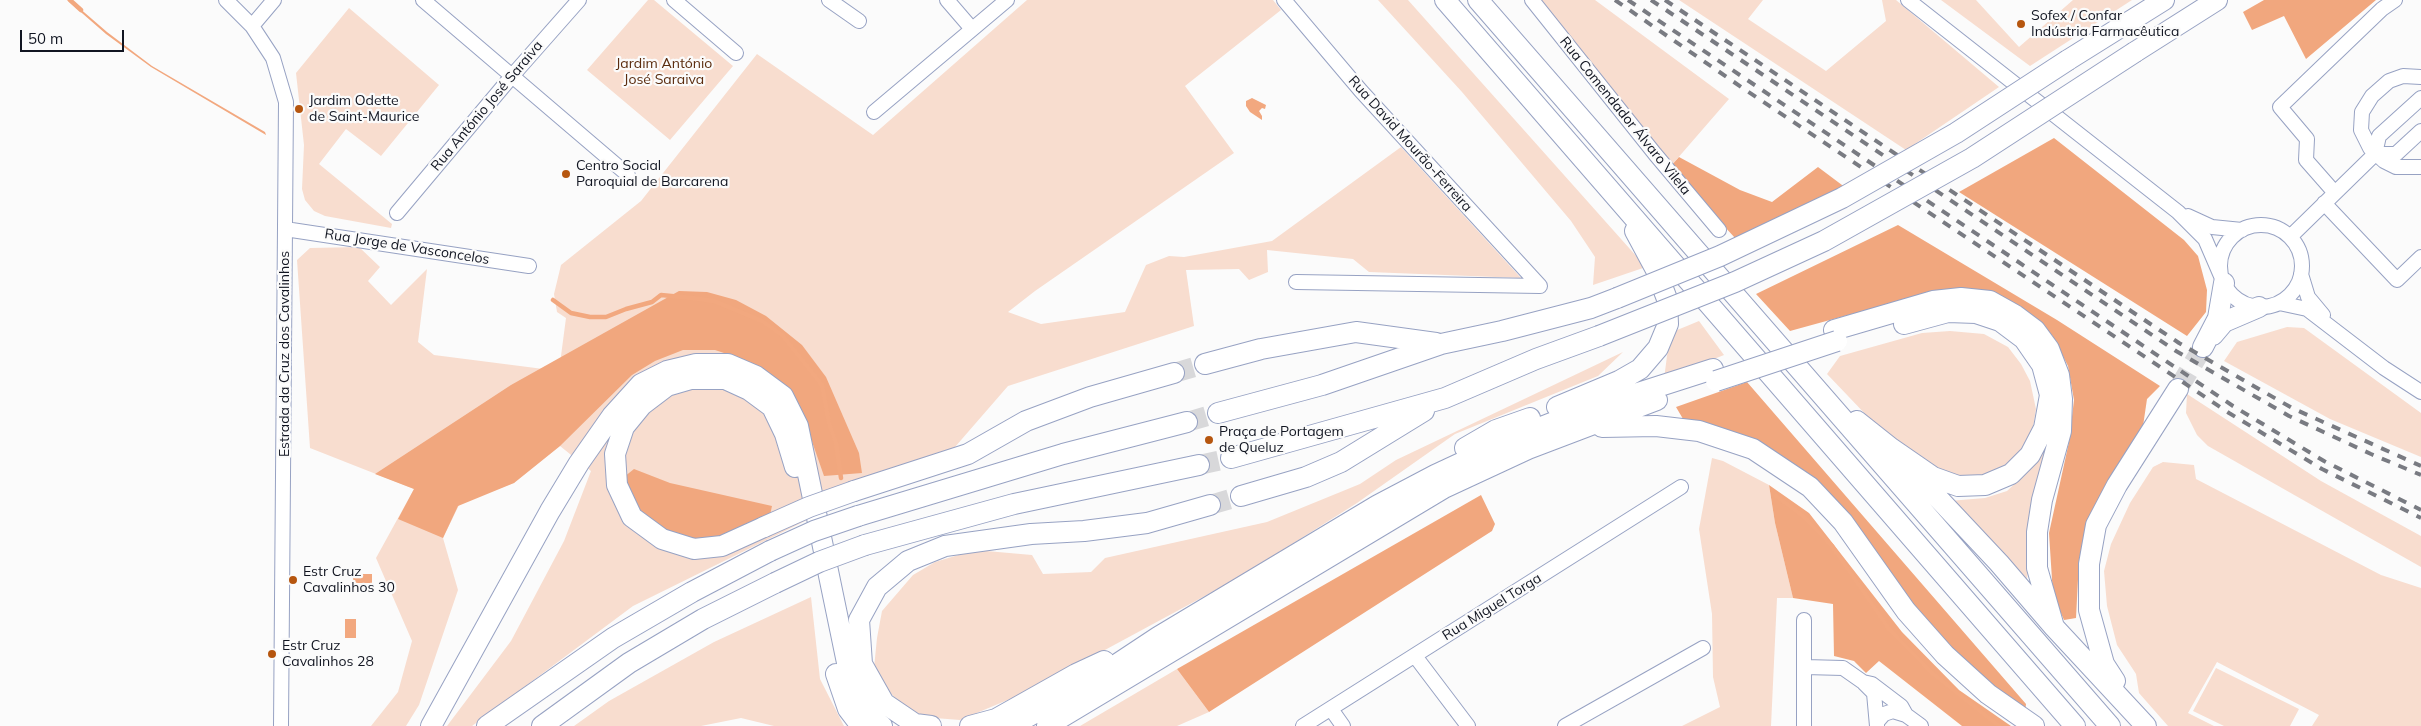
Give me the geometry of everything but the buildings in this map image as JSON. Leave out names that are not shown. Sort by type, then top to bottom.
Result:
[{"type":"highway","points":[[1445,0],[2074,726]]},
{"type":"highway","points":[[1478,0],[2110,726]]},
{"type":"highway","points":[[1218,412],[1322,385],[1441,344],[1502,331],[1591,308],[1720,256],[1842,198],[1956,133],[2164,0]]},
{"type":"highway","points":[[1231,458],[1445,398],[1536,359],[1735,282],[1824,241],[1972,158],[2217,0]]},
{"type":"highway","points":[[1378,505],[1431,467],[1496,430],[1619,381],[1640,369],[1658,348],[1668,324],[1667,299],[1656,270],[1618,199]]},
{"type":"highway","points":[[2222,280],[2218,318],[2204,346],[2224,322],[2258,307]]},
{"type":"highway","points":[[1011,726],[1084,686],[1158,637],[1378,505],[1435,475],[1521,435],[1582,411],[1715,375],[1933,302],[1961,298],[1990,301],[2015,315],[2035,330],[2049,349],[2060,375],[2062,399],[2061,431],[2042,500],[2037,532],[2037,568],[2054,627]]},
{"type":"highway","points":[[1817,389],[1891,448],[1933,477],[1958,486],[1985,485],[2012,474],[2030,455],[2044,428],[2050,395],[2042,365],[2024,339],[2000,321],[1976,313],[1948,312],[1835,336]]},
{"type":"highway","points":[[1205,364],[1261,349],[1356,332],[1441,344]]},
{"type":"highway","points":[[431,726],[550,511],[579,463],[612,416],[642,384],[667,372],[696,364],[728,364],[756,376],[783,396],[798,426],[851,682],[861,702],[874,720],[882,726]]},
{"type":"highway","points":[[861,726],[848,709],[838,684],[798,478],[786,434],[772,407],[750,390],[725,379],[691,379],[668,386],[642,405],[624,427],[616,454],[617,485],[632,517],[662,539],[694,549],[722,546],[764,527],[809,507],[968,454],[1026,421],[1090,397],[1174,374]]},
{"type":"highway","points":[[1047,726],[1444,488],[1528,449],[1590,427],[1715,375]]},
{"type":"highway","points":[[2143,722],[2104,664],[2089,610],[2088,564],[2096,525],[2116,485],[2177,389]]},
{"type":"highway","points":[[1241,496],[1306,477],[1341,462],[1445,398]]},
{"type":"highway","points":[[488,726],[612,638],[692,592],[770,551],[814,531],[1063,454],[1188,422]]},
{"type":"highway","points":[[1590,427],[1656,426],[1699,431],[1754,449],[1810,487],[1843,522],[1906,611],[1945,655],[1988,694],[2034,726]]},
{"type":"highway","points":[[1891,448],[1999,563],[2054,627],[2143,722]]},
{"type":"highway","points":[[542,726],[629,663],[703,620],[819,562],[865,545],[1014,504],[1200,465]]},
{"type":"highway","points":[[931,726],[915,724],[884,703],[862,664],[859,620],[877,587],[908,561],[945,546],[1031,534],[1084,531],[1147,523],[1210,505]]},
{"type":"highway","points":[[970,726],[996,719],[1076,674],[1158,637]]},
{"type":"street","name":"Estrada da Cruz dos Cavalinhos","points":[[226,0],[252,26],[273,58],[286,102],[281,726]]},
{"type":"street","points":[[252,26],[274,0]]},
{"type":"street","points":[[423,0],[628,174]]},
{"type":"street","name":"Rua António José Saraiva","points":[[397,213],[512,76],[579,0]]},
{"type":"street","points":[[674,0],[736,53]]},
{"type":"street","points":[[829,0],[859,21]]},
{"type":"street","points":[[947,0],[972,29]]},
{"type":"street","points":[[874,112],[1007,0]]},
{"type":"street","name":"Rua David Mourão-Ferreira","points":[[1284,0],[1367,98],[1540,286],[1296,282]]},
{"type":"street","name":"Rua Comendador Álvaro Vilela","points":[[1532,0],[1655,154],[1719,230]]},
{"type":"street","points":[[1908,0],[2178,212],[2205,239],[2222,280],[2238,300],[2258,307],[2280,303],[2308,309],[2335,328],[2384,368],[2421,392]]},
{"type":"street","points":[[2335,192],[2306,160],[2307,139],[2280,107],[2382,9],[2396,0]]},
{"type":"street","points":[[2421,77],[2404,76],[2390,81],[2372,96],[2362,112],[2361,130],[2375,154],[2396,167],[2421,168]]},
{"type":"street","points":[[2290,237],[2375,154],[2380,136],[2421,98]]},
{"type":"street","points":[[2375,154],[2396,154],[2421,131]]},
{"type":"street","points":[[2324,203],[2397,280],[2421,257]]},
{"type":"street","points":[[2178,212],[2212,227],[2242,230]]},
{"type":"street","points":[[2222,280],[2220,263],[2224,249],[2231,238],[2242,230],[2254,226],[2267,226],[2279,229],[2290,237],[2300,254],[2301,274],[2308,297],[2335,328]]},
{"type":"street","name":"Rua Jorge de Vasconcelos","points":[[285,230],[529,266]]},
{"type":"street","points":[[2280,303],[2290,296],[2297,286],[2301,274]]},
{"type":"street","name":"Rua Miguel Torga","points":[[1303,726],[1681,488]]},
{"type":"street","points":[[1804,620],[1804,726]]},
{"type":"street","points":[[1565,726],[1703,648]]},
{"type":"street","points":[[1415,656],[1468,726]]},
{"type":"street","points":[[1805,667],[1843,668],[1863,682],[1874,693],[1877,724]]},
{"type":"street","points":[[1863,682],[1872,684],[1901,706],[1906,715]]},
{"type":"street","points":[[1330,709],[1343,726]]},
{"type":"street","points":[[1877,724],[1884,714],[1893,711],[1906,715],[1921,726]]},
{"type":"green space","name":"Jardim António José Saraiva","points":[[648,0],[654,0],[733,66],[670,140],[587,70]]},
{"type":"green space","points":[[1027,0],[1273,0],[1281,10],[1185,86],[1234,153],[1035,291],[1008,312],[1041,324],[1125,312],[1146,265],[1169,256],[1184,257],[1272,241],[1401,147],[1521,278],[1369,272],[1353,259],[1267,250],[1268,272],[1249,280],[1239,269],[1186,270],[1194,326],[1008,386],[955,447],[633,606],[472,726],[447,726],[511,641],[564,541],[591,471],[560,446],[514,483],[460,503],[443,538],[458,590],[419,705],[406,726],[371,726],[398,692],[412,641],[376,558],[414,489],[310,448],[297,260],[310,248],[359,247],[380,267],[368,281],[391,305],[427,269],[418,342],[434,355],[559,371],[566,318],[557,312],[554,294],[561,265],[641,201],[757,54],[873,135]]},
{"type":"green space","points":[[1378,0],[1408,0],[1646,267],[1593,285],[1595,257],[1571,221],[1462,92]]},
{"type":"green space","points":[[1536,0],[1595,0],[1729,99],[1670,167]]},
{"type":"green space","points":[[1679,0],[1763,0],[1748,19],[1826,71],[1886,21],[1882,0],[1896,0],[1999,87],[1906,150]]},
{"type":"green space","points":[[1941,0],[1976,0],[2019,47],[2073,0],[2132,0],[2030,66]]},
{"type":"green space","points":[[349,8],[439,85],[381,156],[346,129],[319,164],[392,224],[391,228],[325,216],[314,211],[305,200],[302,189],[304,145],[296,73]]},
{"type":"green space","points":[[1699,321],[1724,355],[1664,379],[1670,333]]},
{"type":"green space","points":[[2287,327],[2304,328],[2421,413],[2421,457],[2330,419],[2224,361],[2237,342]]},
{"type":"green space","points":[[1950,331],[1984,334],[2008,347],[2021,364],[2030,381],[2036,409],[2033,428],[2026,446],[2010,465],[1991,475],[1967,480],[1932,471],[1869,418],[1827,374],[1840,356],[1922,333]]},
{"type":"green space","points":[[1623,352],[1598,376],[1455,434],[1357,503],[1240,577],[1029,691],[960,720],[922,717],[900,703],[882,684],[874,668],[882,611],[913,575],[935,562],[975,550],[1032,555],[1043,574],[1091,572],[1105,558],[1267,522],[1360,484],[1396,460]]},
{"type":"green space","points":[[2187,394],[2321,481],[2421,536],[2421,567],[2208,446],[2197,435],[2186,413]]},
{"type":"green space","points":[[2041,452],[2049,453],[2026,584],[1949,501],[1985,498],[2007,491],[2024,475]]},
{"type":"green space","points":[[1712,458],[1723,461],[1769,485],[1775,523],[1793,598],[1777,598],[1771,726],[1682,726],[1720,707],[1713,677],[1712,614],[1699,529]]},
{"type":"green space","points":[[2163,462],[2194,465],[2196,479],[2381,575],[2421,588],[2421,726],[2312,726],[2319,715],[2217,662],[2188,713],[2214,726],[2168,726],[2139,693],[2136,674],[2117,645],[2107,606],[2104,571],[2111,544],[2130,503],[2153,467]]},
{"type":"green space","points":[[811,597],[820,679],[844,726],[774,726],[741,718],[701,726],[574,726],[609,701],[714,642]]},
{"type":"green space","points":[[2216,668],[2299,709],[2290,726],[2224,726],[2193,711]]},
{"type":"green space","points":[[1177,669],[1209,712],[1177,726],[1080,726]]},
{"type":"shaded area","points":[[67,0],[70,0],[107,32],[152,66],[265,132],[266,135],[151,67],[106,34]]},
{"type":"shaded area","points":[[2264,0],[2376,0],[2306,59],[2284,16],[2252,30],[2243,12]]},
{"type":"shaded area","points":[[1252,98],[1266,105],[1265,109],[1262,108],[1259,111],[1262,120],[1250,112],[1246,106],[1246,101]]},
{"type":"shaded area","points":[[2054,138],[2184,240],[2198,256],[2207,290],[2206,312],[2187,336],[1959,192]]},
{"type":"shaded area","points":[[1679,157],[1740,190],[1772,202],[1818,167],[1846,188],[1735,238],[1670,167]]},
{"type":"shaded area","points":[[1898,225],[2057,320],[2160,386],[2147,399],[2142,433],[2084,539],[2079,560],[2076,618],[2064,620],[2053,595],[2049,533],[2069,442],[2074,400],[2068,366],[2052,335],[2002,296],[1939,290],[1790,331],[1756,294]]},
{"type":"shaded area","points":[[679,291],[707,292],[736,300],[766,316],[802,345],[826,377],[859,453],[862,473],[824,476],[799,404],[777,382],[739,358],[715,350],[683,350],[655,361],[632,375],[560,446],[514,483],[458,506],[443,538],[398,519],[414,489],[375,474],[511,385]]},
{"type":"shaded area","points":[[1747,382],[2026,704],[2025,714],[1954,657],[1817,487],[1686,424],[1676,407]]},
{"type":"shaded area","points":[[634,469],[670,483],[772,506],[770,515],[739,530],[713,539],[692,539],[663,530],[646,518],[634,501],[624,477]]},
{"type":"shaded area","points":[[1769,485],[1809,513],[1902,632],[1959,690],[2011,726],[1962,726],[1879,661],[1866,673],[1854,661],[1834,656],[1833,604],[1793,598],[1775,523]]},
{"type":"shaded area","points":[[1481,495],[1495,524],[1492,531],[1209,712],[1177,669]]},
{"type":"shaded area","points":[[353,574],[372,574],[372,583],[353,583]]},
{"type":"shaded area","points":[[345,619],[356,619],[356,638],[345,638]]},
{"type":"waterway","points":[[70,0],[81,10]]},
{"type":"waterway","points":[[553,300],[571,313],[590,317],[606,317],[652,302],[661,295],[692,298],[714,301],[762,321],[782,335],[822,385],[829,423],[836,443],[841,478]]},
{"type":"waterway","points":[[1776,496],[1803,516],[1832,546],[1889,629],[1932,673],[1999,726]]},
{"type":"tunnel","points":[[2178,389],[2203,347]]},
{"type":"tunnel","points":[[1174,373],[1205,364]]},
{"type":"tunnel","points":[[1187,422],[1218,413]]},
{"type":"tunnel","points":[[1199,465],[1231,458]]},
{"type":"tunnel","points":[[1210,505],[1241,496]]},
{"type":"railway","points":[[1615,0],[1747,91],[2229,413],[2322,469],[2421,518]]},
{"type":"railway","points":[[1628,0],[2233,406],[2324,461],[2421,510]]},
{"type":"railway","points":[[1651,0],[2176,351],[2289,416],[2421,475]]},
{"type":"railway","points":[[1665,0],[2179,343],[2292,408],[2421,466]]},
{"type":"place","name":"Sofex / Confar Indústria Farmacêutica","points":[[2021,24]]},
{"type":"place","name":"Jardim Odette de Saint-Maurice","points":[[299,109]]},
{"type":"place","name":"Centro Social Paroquial de Barcarena","points":[[566,174]]},
{"type":"place","name":"Praça de Portagem de Queluz","points":[[1209,440]]},
{"type":"place","name":"Estr Cruz Cavalinhos 30","points":[[293,580]]},
{"type":"place","name":"Estr Cruz Cavalinhos 28","points":[[272,654]]}]
